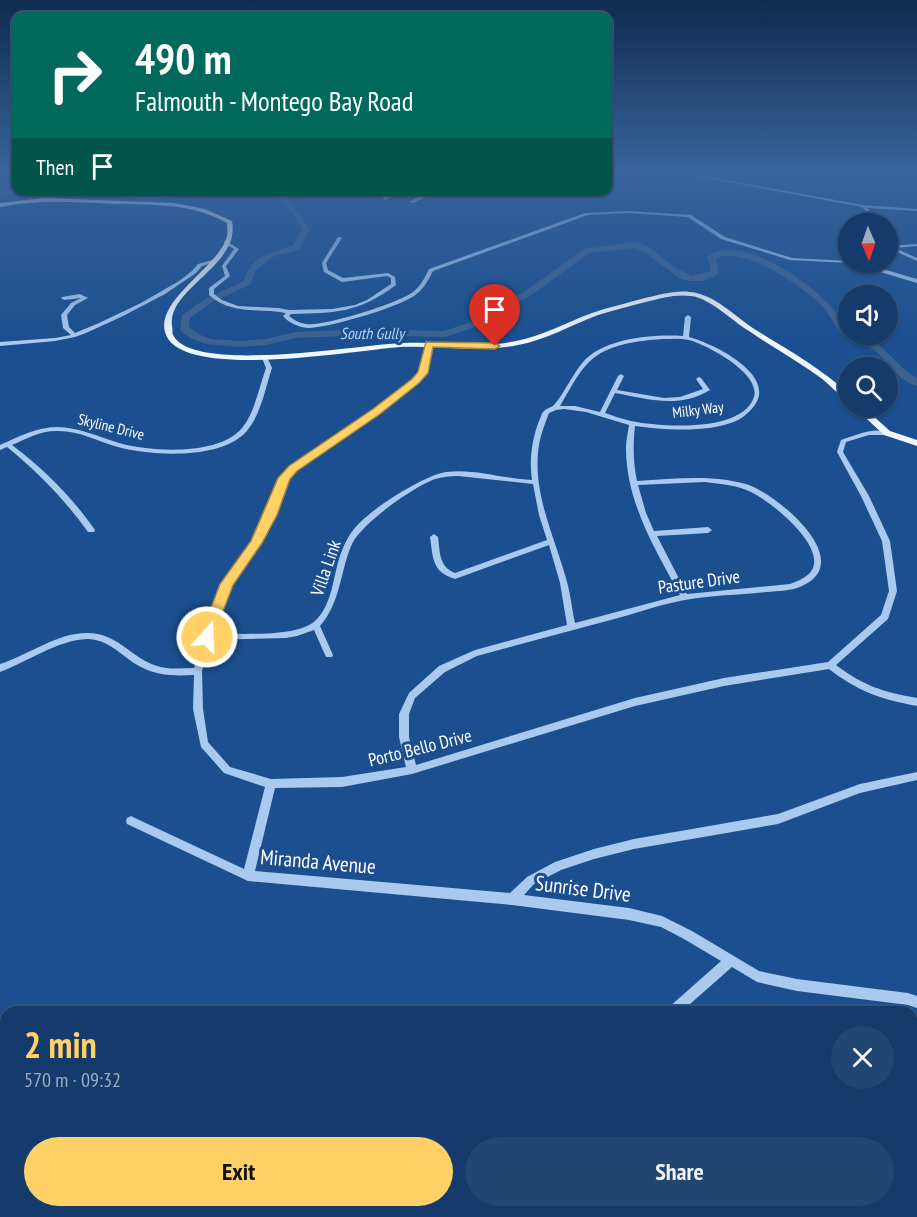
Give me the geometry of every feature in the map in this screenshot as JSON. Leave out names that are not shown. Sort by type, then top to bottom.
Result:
[{"type":"main road","points":[[230,226],[231,231],[226,242],[213,261],[173,306],[167,320],[170,337],[176,345],[202,356],[231,359],[265,358],[429,344],[495,346],[519,343],[608,311],[668,295],[694,294],[712,302],[737,321],[824,375],[838,388]]},
{"type":"main road","points":[[869,417],[887,433],[917,443]]},
{"type":"street","points":[[289,312],[286,316],[290,320],[307,326],[366,313],[410,297],[423,285],[431,270],[554,226]]},
{"type":"street","points":[[704,226],[723,238],[792,259],[838,261]]},
{"type":"street","points":[[226,242],[237,249],[224,266],[228,276],[211,290],[214,298],[226,307],[264,307],[289,312],[316,313],[362,305],[377,298],[394,284],[393,277],[388,274],[342,280],[326,271],[324,263],[340,238]]},
{"type":"street","points":[[917,245],[889,247],[917,260]]},
{"type":"street","points":[[0,344],[74,335],[168,291],[194,275],[200,265],[213,261]]},
{"type":"street","points":[[889,273],[917,281]]},
{"type":"street","points":[[64,298],[80,296],[86,298],[73,304],[64,315],[66,328],[74,335]]},
{"type":"street","points":[[686,338],[688,317]]},
{"type":"street","name":"Milky Way","points":[[555,408],[566,407],[632,423],[672,428],[731,420],[744,414],[757,399],[759,390],[751,376],[738,364],[686,338],[642,338],[609,349],[587,361],[555,408],[544,415],[536,440],[533,482],[563,580],[571,627]]},
{"type":"street","name":"Porto Bello Drive","points":[[429,344],[423,373],[416,381],[293,469],[284,478],[271,515],[256,543],[226,584],[207,637],[198,671],[198,709],[204,744],[227,770],[271,784],[342,782],[412,770],[635,702],[724,682],[830,664]]},
{"type":"street","name":"Skyline Drive","points":[[4,446],[36,433],[57,429],[151,451],[187,450],[232,440],[248,423],[269,368],[265,358]]},
{"type":"street","points":[[601,415],[621,376]]},
{"type":"street","points":[[614,390],[671,400],[707,390],[699,378]]},
{"type":"street","points":[[632,423],[627,444],[633,483],[641,512],[685,597]]},
{"type":"street","points":[[887,433],[855,436],[843,441],[840,452],[866,496],[886,541],[893,591],[885,617],[830,664],[855,684],[878,695],[917,702]]},
{"type":"street","points":[[4,446],[39,468],[65,494],[91,530]]},
{"type":"street","name":"Villa Link","points":[[316,625],[327,612],[356,531],[422,482],[436,476],[459,474],[533,482]]},
{"type":"street","name":"Pasture Drive","points":[[412,770],[404,736],[404,714],[412,696],[442,669],[475,653],[685,597],[791,587],[804,582],[814,574],[818,564],[815,549],[781,506],[748,487],[710,480],[633,483]]},
{"type":"street","points":[[651,534],[708,530]]},
{"type":"street","points":[[434,537],[438,566],[444,573],[455,576],[552,541]]},
{"type":"street","points":[[207,637],[297,633],[316,625],[329,655]]},
{"type":"street","points":[[0,668],[66,639],[85,636],[102,637],[116,642],[151,668],[173,673],[198,671]]},
{"type":"street","name":"Sunrise Drive","points":[[512,899],[525,884],[553,868],[626,846],[778,819],[872,785],[917,777]]},
{"type":"street","points":[[248,876],[271,784]]},
{"type":"street","name":"Miranda Avenue","points":[[131,821],[248,876],[512,899]]},
{"type":"street","name":"Sunrise Drive","points":[[512,899],[629,914],[662,922],[688,934],[756,976],[797,985],[917,1002]]},
{"type":"street","points":[[679,1006],[730,962]]},
{"type":"waterway","name":"South Gully","points":[[304,226],[306,229],[296,248],[271,254],[251,270],[248,282],[208,301],[185,317],[184,328],[194,336],[210,342],[240,344],[266,342],[296,335],[365,332],[445,334],[475,324],[533,290],[587,251],[636,245],[655,255],[682,276],[692,279],[703,278],[716,272],[711,257],[721,252],[751,258],[785,274],[814,293],[827,305],[838,322]]},
{"type":"waterway","name":"South Gully","points":[[872,345],[881,350],[903,375],[917,383]]},
{"type":"route","points":[[207,637],[226,584],[256,543],[271,515],[284,478],[293,469],[416,381],[423,373],[429,344],[495,346]]}]
